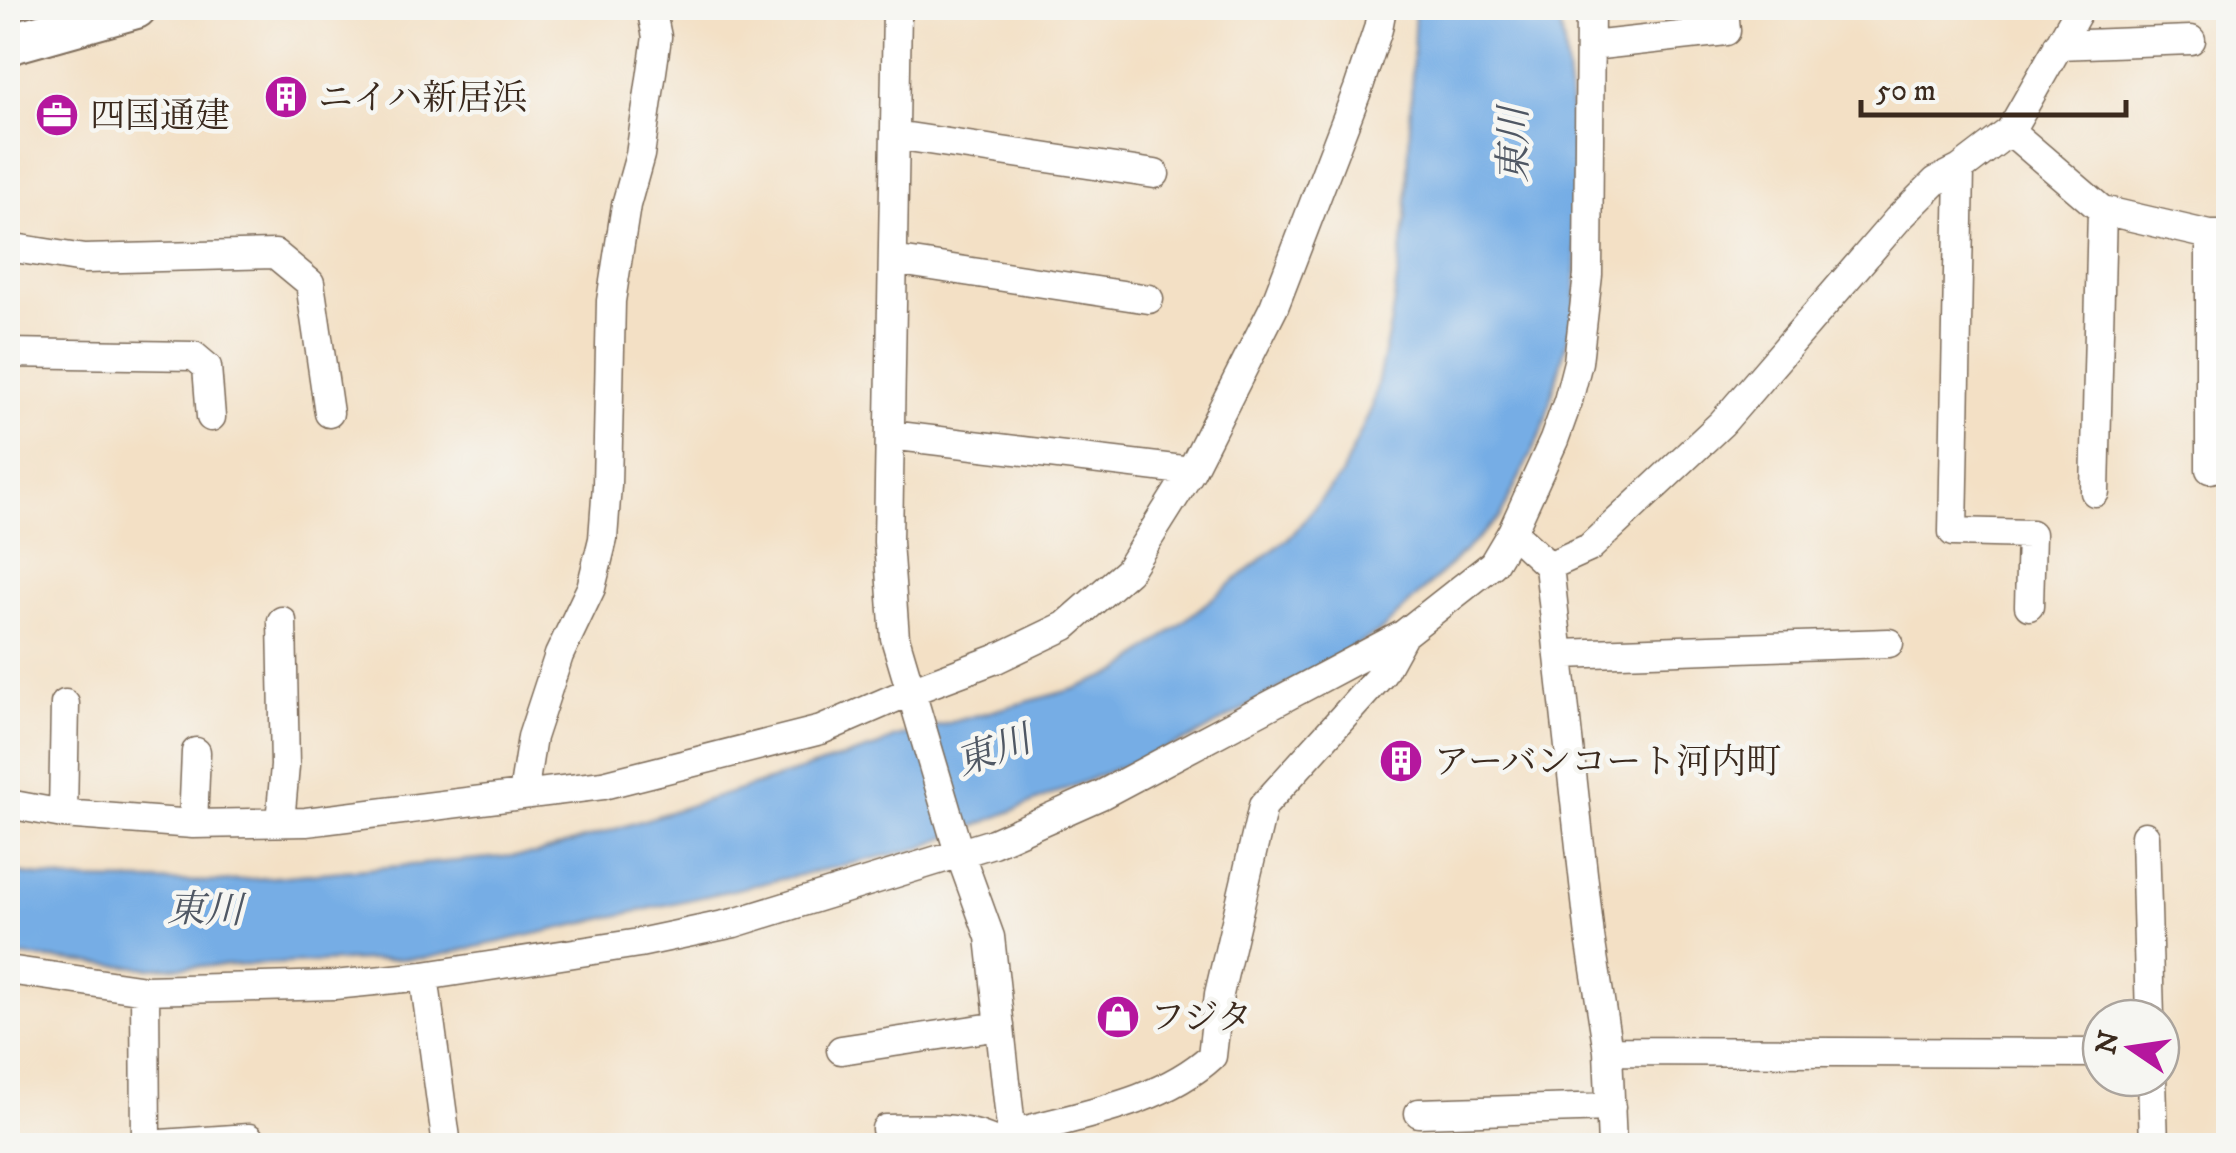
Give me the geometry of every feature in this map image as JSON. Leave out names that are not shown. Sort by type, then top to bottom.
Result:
[{"type":"main road","points":[[8,44],[136,8]]},
{"type":"street","points":[[523,795],[532,738],[560,655],[591,588],[603,539],[611,301],[626,205],[640,156],[657,37],[651,8]]},
{"type":"street","points":[[897,8],[888,542],[895,638],[958,849],[990,938],[1009,1142]]},
{"type":"street","points":[[8,804],[63,814],[194,824],[306,822],[603,785],[821,730],[996,659],[1066,626],[1128,571],[1191,471],[1274,307],[1358,88],[1382,8]]},
{"type":"street","points":[[8,970],[146,990],[334,985],[424,976],[638,943],[734,923],[958,849],[993,843],[1101,795],[1404,634],[1493,564],[1554,440],[1578,362],[1588,275],[1590,8]]},
{"type":"street","points":[[1591,46],[1726,31],[1724,8]]},
{"type":"street","points":[[1550,566],[1589,548],[1722,423],[1897,220],[1936,181],[1960,169],[2010,131],[2080,8]]},
{"type":"street","points":[[2058,45],[2191,40]]},
{"type":"street","points":[[2010,131],[2102,210],[2219,235],[2210,469]]},
{"type":"street","points":[[895,135],[1155,174]]},
{"type":"street","points":[[1960,169],[1953,532],[2031,534],[2029,606]]},
{"type":"street","points":[[2096,492],[2102,210]]},
{"type":"street","points":[[8,247],[84,259],[275,254],[310,284],[330,413]]},
{"type":"street","points":[[893,260],[1149,299]]},
{"type":"street","points":[[8,353],[194,356],[206,367],[211,417]]},
{"type":"street","points":[[890,435],[1191,471]]},
{"type":"street","points":[[1512,532],[1550,566],[1590,937],[1608,1052],[1612,1146]]},
{"type":"street","points":[[280,822],[285,766],[282,621]]},
{"type":"street","points":[[886,1128],[964,1130],[1009,1142],[1136,1100],[1194,1072],[1212,1056],[1218,994],[1263,806],[1382,674],[1404,634]]},
{"type":"street","points":[[1561,654],[1889,643]]},
{"type":"street","points":[[63,814],[65,704]]},
{"type":"street","points":[[194,824],[196,752]]},
{"type":"street","points":[[2145,836],[2149,998]]},
{"type":"street","points":[[424,976],[448,1146]]},
{"type":"street","points":[[146,990],[146,1145],[249,1138]]},
{"type":"street","points":[[841,1050],[1000,1026]]},
{"type":"street","points":[[1608,1052],[2081,1053]]},
{"type":"street","points":[[2153,1098],[2154,1146]]},
{"type":"street","points":[[1419,1114],[1611,1107]]},
{"type":"water","name":"東川","points":[[1415,8],[1557,8],[1572,115],[1576,308],[1542,431],[1500,517],[1381,631],[1194,737],[921,848],[427,958],[148,968],[8,955],[8,872],[71,880],[219,882],[536,854],[879,746],[893,738],[1074,689],[1121,671],[1292,535],[1341,475],[1372,407],[1391,322],[1406,217]]},
{"type":"place","name":"ニイハ新居浜","points":[[286,97]]},
{"type":"place","name":"四国通建","points":[[57,115]]},
{"type":"place","name":"アーバンコート河内町","points":[[1401,761]]},
{"type":"place","name":"フジタ","points":[[1118,1017]]}]
